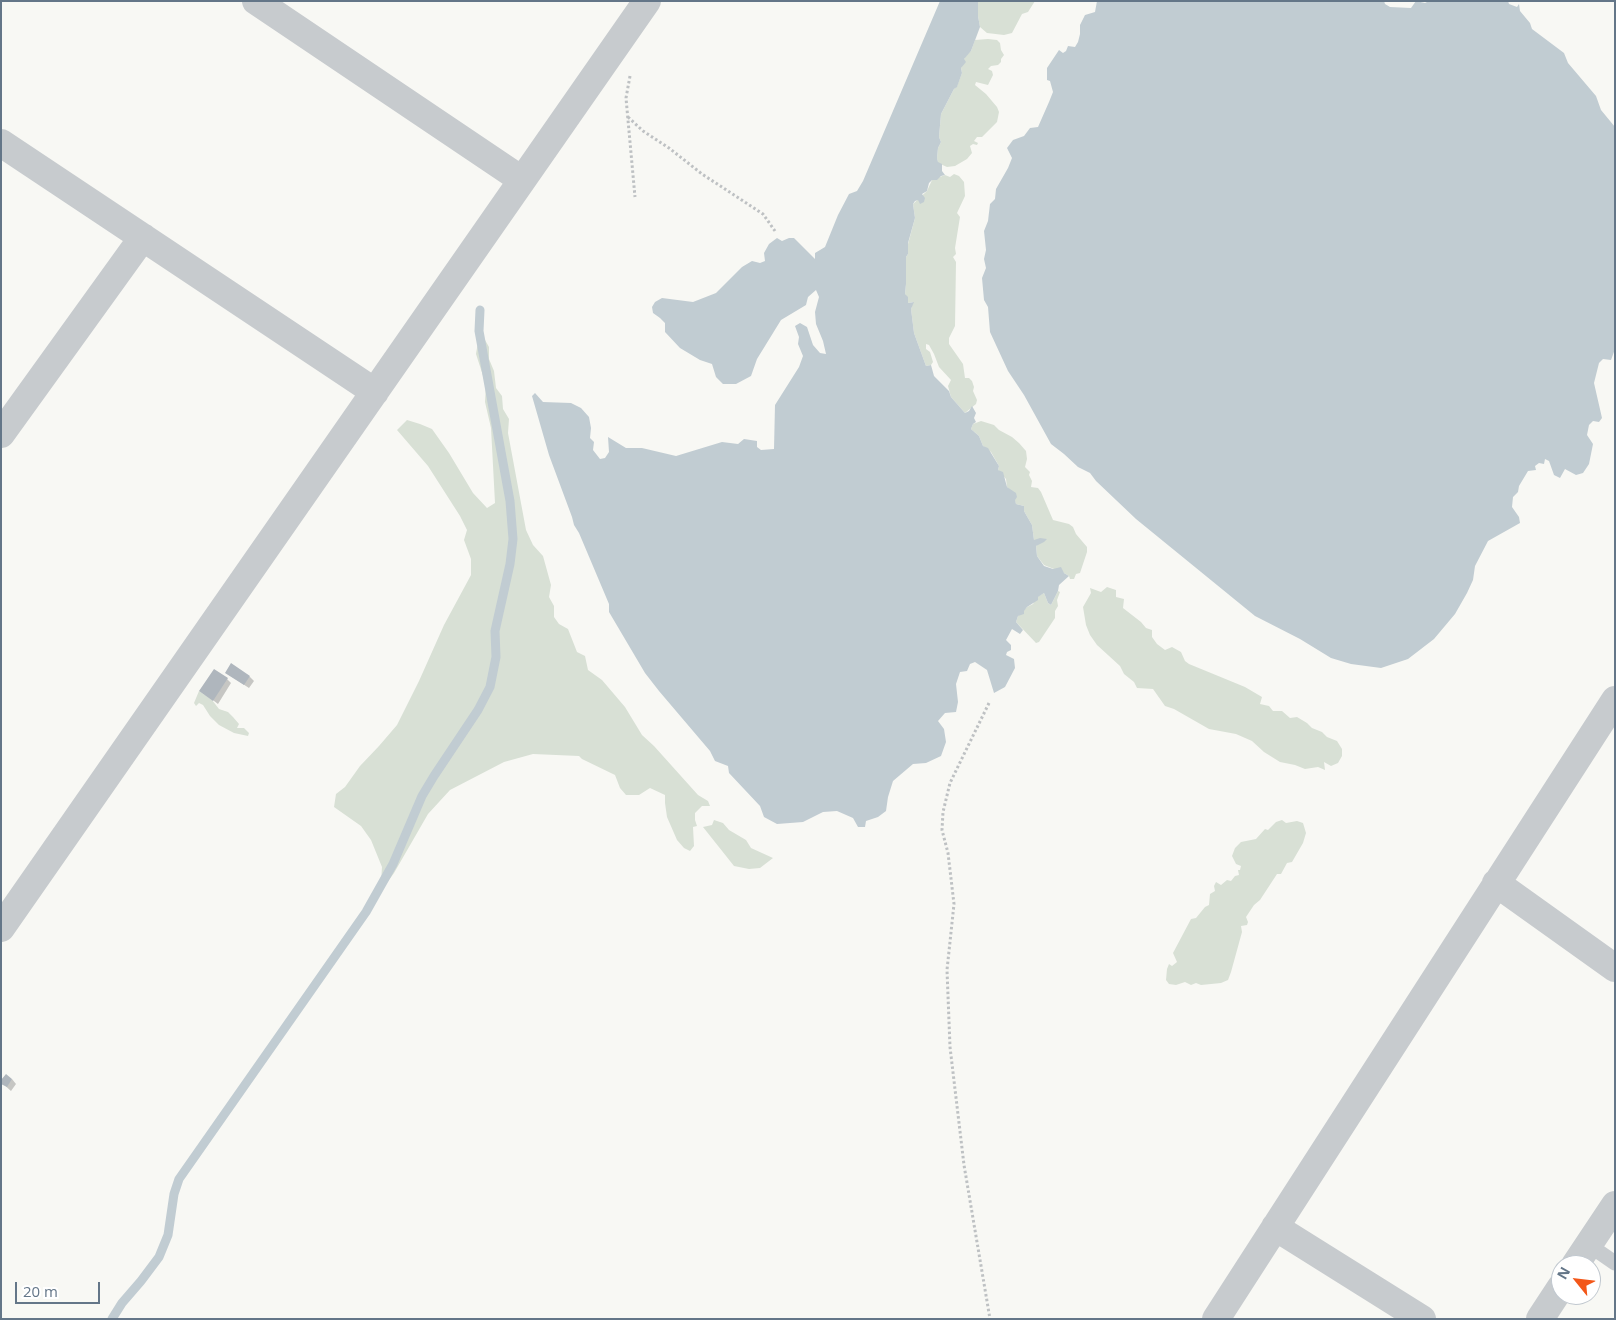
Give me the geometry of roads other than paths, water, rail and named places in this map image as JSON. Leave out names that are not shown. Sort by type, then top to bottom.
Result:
[{"type":"street","points":[[256,1],[522,180]]},
{"type":"street","points":[[1,928],[644,2]]},
{"type":"street","points":[[1,142],[375,392]]},
{"type":"street","points":[[1,434],[143,237]]},
{"type":"street","points":[[1216,1319],[1496,883],[1611,709]]},
{"type":"street","points":[[1496,883],[1615,968]]},
{"type":"street","points":[[1582,1255],[1615,1205]]},
{"type":"street","points":[[1275,1227],[1422,1319]]},
{"type":"street","points":[[1540,1319],[1551,1302]]},
{"type":"lane","points":[[1601,1260],[1615,1263]]},
{"type":"waterway","points":[[112,1319],[122,1303],[159,1257],[168,1235],[174,1194],[179,1179],[366,912],[393,864],[422,796],[478,710],[490,687],[496,657],[495,631],[510,564],[513,539],[510,501],[479,331],[480,310]]}]
